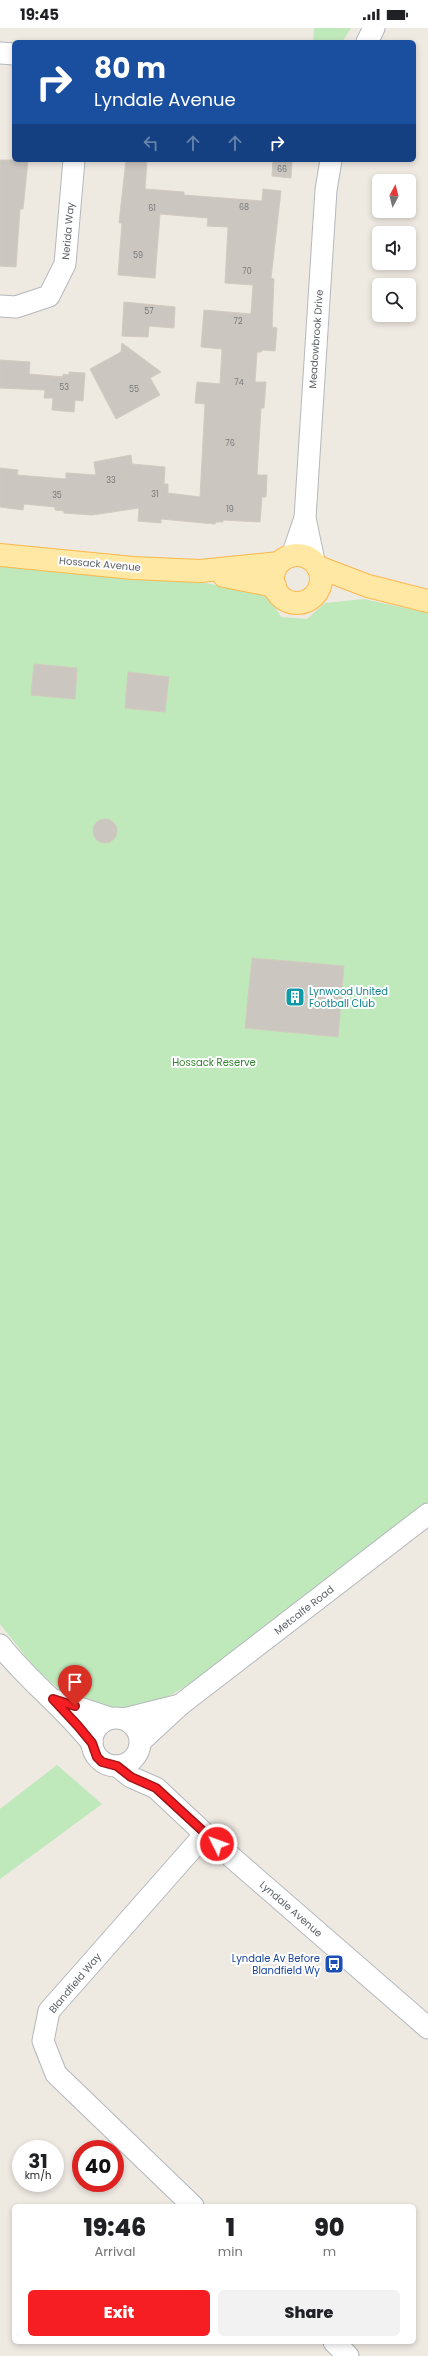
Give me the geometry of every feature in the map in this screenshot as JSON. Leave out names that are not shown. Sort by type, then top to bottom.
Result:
[{"type":"main road","name":"Hossack Avenue","points":[[0,555],[133,568],[200,571],[275,586],[278,593],[292,602],[307,601],[318,591],[368,586]]},
{"type":"main road","name":"Hossack Avenue","points":[[200,571],[285,560],[299,555],[316,564],[368,586],[428,601]]},
{"type":"main road","points":[[275,586],[273,578],[285,560]]},
{"type":"main road","points":[[316,564],[321,579],[318,591]]},
{"type":"street","points":[[368,40],[374,28]]},
{"type":"street","points":[[0,53],[12,54]]},
{"type":"street","name":"Nerida Way","points":[[0,306],[16,307],[49,296],[65,264],[74,162]]},
{"type":"street","name":"Meadowbrook Drive","points":[[316,564],[305,518],[326,190],[331,162]]},
{"type":"street","name":"Meadowbrook Drive","points":[[285,560],[305,518]]},
{"type":"street","name":"Metcalfe Road","points":[[140,1746],[180,1705],[428,1514]]},
{"type":"street","name":"Lyndale Avenue","points":[[0,1645],[35,1685],[53,1699],[78,1726],[92,1743],[97,1757],[102,1762],[117,1766],[131,1777],[156,1788],[205,1834],[428,2028]]},
{"type":"street","name":"Lyndale Avenue","points":[[53,1699],[117,1718],[136,1727],[140,1746],[156,1788]]},
{"type":"street","name":"Metcalfe Road","points":[[117,1718],[180,1705]]},
{"type":"street","points":[[92,1743],[92,1736],[99,1724],[117,1718]]},
{"type":"street","points":[[117,1766],[130,1762],[140,1746]]},
{"type":"street","name":"Blandfield Way","points":[[190,2204],[56,2074],[43,2041],[49,2011],[205,1834]]},
{"type":"street","points":[[336,2344],[348,2356]]},
{"type":"green space","points":[[314,28],[351,28],[343,40],[313,40]]},
{"type":"green space","name":"Hossack Reserve","points":[[0,566],[136,574],[237,589],[269,597],[281,617],[307,619],[325,603],[364,599],[428,613],[428,1505],[196,1680],[166,1698],[132,1709],[111,1709],[63,1692],[37,1671],[0,1624]]},
{"type":"green space","points":[[57,1765],[102,1804],[0,1879],[0,1809]]},
{"type":"building","points":[[0,160],[28,162],[23,209],[20,209],[16,267],[0,266]]},
{"type":"building","points":[[126,162],[147,162],[145,189],[184,192],[184,195],[262,201],[263,189],[281,191],[271,278],[274,279],[272,327],[277,328],[275,351],[262,350],[261,352],[257,352],[255,382],[266,382],[264,408],[261,408],[257,475],[267,475],[266,497],[262,497],[260,522],[223,520],[223,522],[216,522],[215,524],[161,519],[161,523],[138,521],[139,508],[92,515],[64,513],[64,511],[55,510],[55,507],[24,504],[23,510],[0,507],[0,468],[18,470],[17,475],[66,479],[66,473],[96,475],[94,462],[131,455],[132,464],[165,467],[164,484],[168,484],[168,493],[200,497],[205,404],[195,403],[197,382],[220,384],[222,349],[201,347],[204,310],[251,314],[253,285],[225,283],[228,227],[207,226],[208,218],[160,214],[155,278],[118,275],[122,223],[119,223]]},
{"type":"building","points":[[273,162],[292,162],[291,178],[272,176]]},
{"type":"building","points":[[124,302],[175,307],[174,328],[149,326],[148,337],[122,336]]},
{"type":"building","points":[[122,343],[161,372],[150,378],[160,395],[116,419],[90,369],[121,352]]},
{"type":"building","points":[[0,360],[30,362],[29,374],[63,377],[63,374],[69,375],[69,372],[85,373],[83,401],[75,400],[74,412],[52,410],[53,398],[44,398],[45,390],[0,388]]},
{"type":"building","points":[[34,664],[77,668],[75,699],[31,695]]},
{"type":"building","points":[[128,672],[169,677],[165,712],[125,708]]},
{"type":"building","points":[[105,819],[113,823],[117,831],[113,839],[105,843],[97,839],[93,831],[97,823]]},
{"type":"building","name":"Lynwood United Football Club","points":[[252,958],[344,966],[338,1037],[245,1028]]},
{"type":"place","name":"Lynwood United Football Club","points":[[295,997]]},
{"type":"place","name":"Lyndale Av Before Blandfield Wy","points":[[334,1964]]},
{"type":"route","points":[[75,1706],[53,1699],[92,1743],[93,1750],[102,1762],[117,1766],[131,1777],[156,1788],[217,1844]]}]
